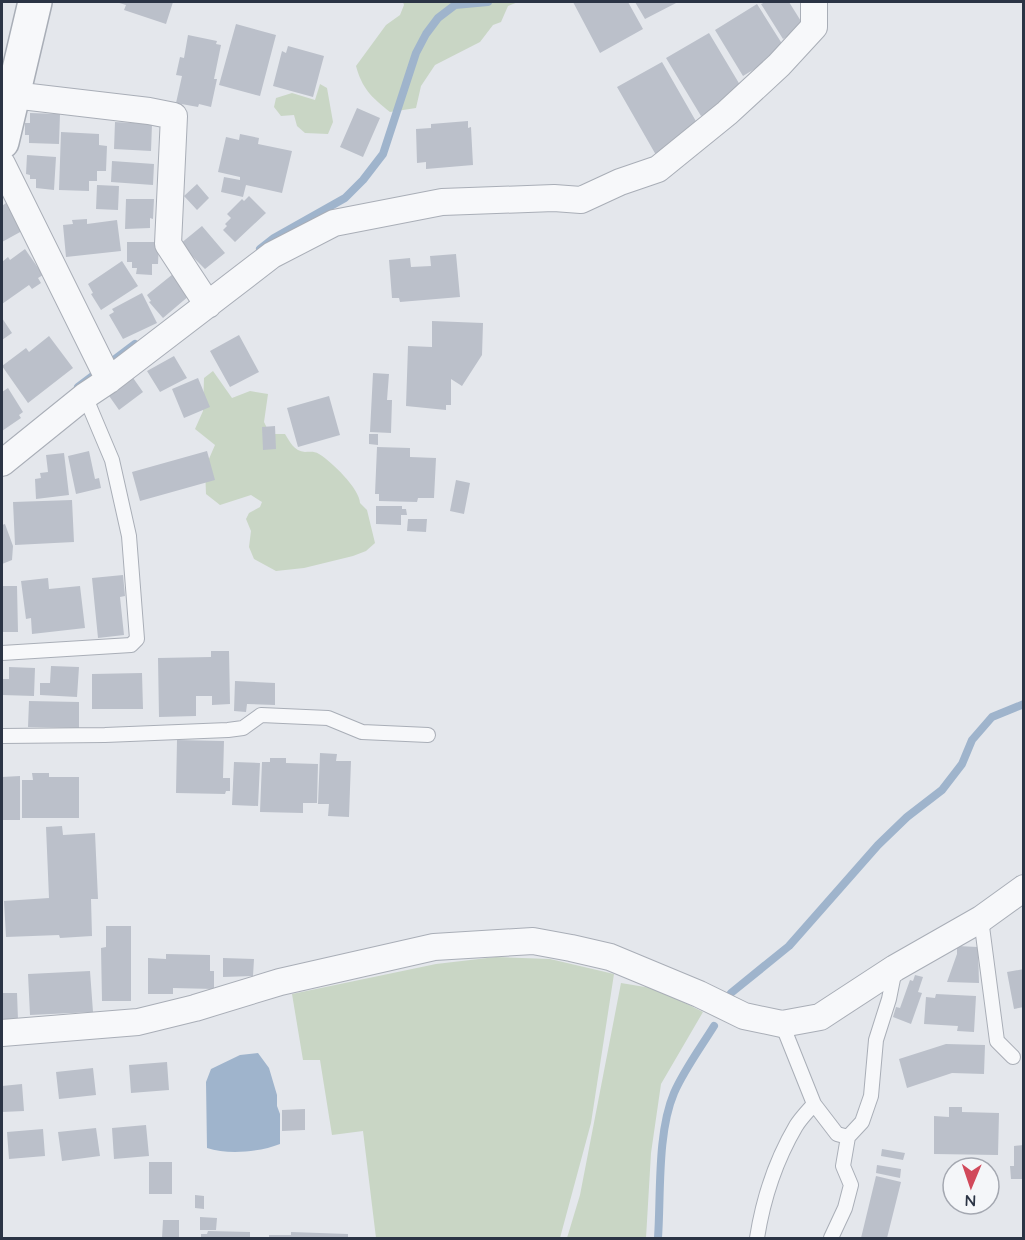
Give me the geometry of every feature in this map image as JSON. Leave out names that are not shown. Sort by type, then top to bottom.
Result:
[{"type":"street","points":[[2,142],[10,86],[35,2]]},
{"type":"street","points":[[2,463],[85,396],[103,369],[203,298],[272,255],[334,223],[442,202],[554,198],[581,200],[620,182],[658,169],[718,121],[779,65],[814,27],[814,2]]},
{"type":"street","points":[[10,86],[174,116],[168,244],[203,298]]},
{"type":"street","points":[[2,164],[103,369]]},
{"type":"street","points":[[2,1033],[138,1022],[195,1008],[280,982],[434,947],[533,941],[610,957],[699,994],[744,1016],[782,1024],[820,1017],[895,968],[981,919],[1023,888]]},
{"type":"lane","points":[[2,653],[131,645],[137,639],[129,536],[112,460],[85,396]]},
{"type":"lane","points":[[2,736],[228,730],[243,728],[261,715],[328,718],[362,732],[428,735]]},
{"type":"lane","points":[[981,919],[997,1041],[1013,1057]]},
{"type":"lane","points":[[831,1239],[845,1208],[851,1185],[843,1166],[848,1137],[862,1122],[871,1096],[876,1040],[889,999],[895,968]]},
{"type":"lane","points":[[782,1024],[814,1104],[837,1134],[848,1137]]},
{"type":"lane","points":[[757,1239],[764,1203],[779,1162],[797,1125],[814,1104]]},
{"type":"green space","points":[[403,2],[518,2],[508,6],[501,22],[493,25],[480,42],[435,65],[421,86],[416,108],[390,112],[368,92],[356,66],[386,25],[400,15]]},
{"type":"green space","points":[[320,84],[327,88],[333,122],[328,134],[305,133],[297,126],[294,115],[281,116],[274,107],[276,98],[292,93],[315,100]]},
{"type":"green space","points":[[213,371],[232,398],[250,391],[268,394],[264,422],[270,434],[285,434],[295,448],[319,454],[344,476],[355,490],[360,503],[367,510],[375,543],[366,551],[353,556],[304,568],[276,571],[254,559],[249,547],[251,531],[246,519],[249,513],[260,507],[262,502],[251,495],[220,505],[206,494],[205,468],[215,445],[195,429],[203,411],[204,378]]},
{"type":"green space","points":[[496,957],[550,959],[614,974],[591,1123],[560,1238],[376,1238],[363,1131],[332,1135],[320,1060],[303,1060],[292,994],[436,964]]},
{"type":"green space","points":[[621,983],[657,989],[703,1012],[661,1084],[651,1153],[646,1238],[567,1238],[580,1195]]},
{"type":"water","points":[[258,1053],[269,1068],[277,1095],[280,1114],[280,1144],[244,1152],[207,1148],[206,1082],[211,1069],[240,1055]]},
{"type":"building","points":[[116,2],[173,2],[166,24],[124,10],[126,5]]},
{"type":"building","points":[[573,2],[628,2],[643,29],[600,53]]},
{"type":"building","points":[[635,2],[678,2],[645,19]]},
{"type":"building","points":[[789,2],[804,26],[783,39],[761,4]]},
{"type":"building","points":[[757,4],[786,50],[743,76],[715,30]]},
{"type":"building","points":[[236,24],[276,35],[260,96],[219,85]]},
{"type":"building","points":[[709,33],[743,90],[701,116],[666,58]]},
{"type":"building","points":[[188,35],[217,41],[216,44],[221,45],[211,107],[176,103],[182,76],[176,75],[180,57],[184,58]]},
{"type":"building","points":[[288,46],[324,56],[313,97],[273,86],[282,51],[286,53]]},
{"type":"building","points":[[662,62],[701,130],[656,155],[617,87]]},
{"type":"building","points":[[357,108],[380,118],[363,157],[340,147]]},
{"type":"building","points":[[30,113],[60,114],[59,144],[29,143],[29,135],[25,135],[25,123],[30,123]]},
{"type":"building","points":[[468,121],[468,128],[471,127],[473,165],[426,169],[426,162],[417,163],[416,129],[431,128],[431,124]]},
{"type":"building","points":[[115,122],[152,124],[151,151],[114,149]]},
{"type":"building","points":[[61,132],[99,134],[99,145],[107,146],[106,171],[97,171],[97,181],[89,181],[89,191],[59,190]]},
{"type":"building","points":[[240,134],[259,138],[258,144],[292,151],[282,193],[246,185],[243,197],[221,192],[224,177],[240,180],[240,177],[218,172],[226,137],[239,140]]},
{"type":"building","points":[[27,155],[56,157],[54,190],[36,188],[36,179],[30,179],[30,175],[26,174]]},
{"type":"building","points":[[112,161],[154,164],[153,185],[111,182]]},
{"type":"building","points":[[197,184],[209,198],[197,210],[184,196]]},
{"type":"building","points":[[97,185],[119,186],[118,210],[96,209]]},
{"type":"building","points":[[249,196],[266,213],[235,242],[223,230],[231,218],[227,214],[242,199],[244,201]]},
{"type":"building","points":[[126,199],[154,199],[150,228],[125,229]]},
{"type":"building","points":[[6,203],[22,231],[2,242],[2,206]]},
{"type":"building","points":[[87,219],[87,224],[117,220],[121,251],[66,257],[63,225],[73,224],[72,220]]},
{"type":"building","points":[[202,226],[225,253],[205,269],[180,244]]},
{"type":"building","points":[[127,242],[159,242],[158,264],[152,264],[152,275],[136,274],[137,268],[132,268],[132,262],[127,262]]},
{"type":"building","points":[[25,249],[43,275],[38,278],[41,283],[32,289],[29,285],[2,304],[2,262],[8,257],[10,260]]},
{"type":"building","points":[[456,254],[460,297],[400,302],[399,298],[392,298],[389,260],[410,258],[411,267],[431,266],[430,256]]},
{"type":"building","points":[[122,261],[138,286],[101,310],[88,284]]},
{"type":"building","points":[[173,274],[190,295],[163,318],[149,302],[151,301],[147,295]]},
{"type":"building","points":[[142,293],[157,323],[123,339],[109,315],[114,312],[112,309]]},
{"type":"building","points":[[2,318],[12,333],[2,340]]},
{"type":"building","points":[[432,321],[483,323],[482,355],[462,386],[451,379],[451,405],[446,405],[446,410],[406,406],[408,346],[432,347]]},
{"type":"building","points":[[239,335],[259,372],[230,387],[210,351]]},
{"type":"building","points":[[49,336],[73,368],[28,403],[2,366],[26,348],[29,352]]},
{"type":"building","points":[[174,356],[187,378],[160,392],[147,371]]},
{"type":"building","points":[[373,373],[389,374],[387,400],[392,400],[391,433],[370,432]]},
{"type":"building","points":[[131,375],[143,392],[119,410],[107,393]]},
{"type":"building","points":[[198,378],[210,407],[184,418],[172,389]]},
{"type":"building","points":[[8,388],[23,412],[19,415],[21,418],[2,431],[2,392]]},
{"type":"building","points":[[329,396],[340,435],[298,447],[287,408]]},
{"type":"building","points":[[275,426],[276,449],[263,450],[262,427]]},
{"type":"building","points":[[369,434],[378,434],[378,445],[369,444]]},
{"type":"building","points":[[377,447],[410,448],[410,457],[436,458],[434,498],[418,498],[417,502],[379,501],[379,494],[375,494]]},
{"type":"building","points":[[89,451],[95,479],[99,478],[101,488],[76,494],[68,456]]},
{"type":"building","points":[[207,451],[215,480],[140,501],[132,472]]},
{"type":"building","points":[[64,453],[69,495],[36,499],[35,479],[41,478],[40,473],[48,472],[46,455]]},
{"type":"building","points":[[456,480],[470,483],[464,514],[450,511]]},
{"type":"building","points":[[72,500],[74,542],[15,545],[13,502]]},
{"type":"building","points":[[376,506],[402,506],[402,509],[406,509],[407,515],[401,515],[401,525],[376,524]]},
{"type":"building","points":[[408,519],[427,519],[426,532],[407,531]]},
{"type":"building","points":[[5,524],[13,546],[12,560],[2,564],[2,525]]},
{"type":"building","points":[[123,575],[125,596],[120,597],[124,635],[98,638],[92,578]]},
{"type":"building","points":[[48,578],[49,589],[80,586],[85,628],[32,634],[31,618],[26,619],[21,581]]},
{"type":"building","points":[[2,586],[17,586],[18,632],[2,632]]},
{"type":"building","points":[[211,651],[229,651],[230,704],[212,705],[212,696],[196,696],[196,716],[159,717],[158,658],[211,657]]},
{"type":"building","points":[[51,666],[79,667],[77,697],[40,695],[40,683],[50,683]]},
{"type":"building","points":[[9,667],[35,668],[34,696],[2,695],[2,679],[9,679]]},
{"type":"building","points":[[142,673],[143,709],[92,709],[92,674]]},
{"type":"building","points":[[235,681],[275,683],[275,705],[247,704],[246,712],[234,711]]},
{"type":"building","points":[[29,701],[79,702],[79,728],[28,727]]},
{"type":"building","points":[[177,740],[224,741],[223,778],[230,778],[230,791],[226,791],[225,794],[176,793]]},
{"type":"building","points":[[320,753],[337,754],[336,761],[351,761],[349,817],[328,816],[329,804],[318,804]]},
{"type":"building","points":[[270,758],[286,758],[286,763],[318,764],[317,803],[303,803],[303,813],[260,812],[262,762],[270,762]]},
{"type":"building","points":[[234,762],[260,763],[258,806],[232,805]]},
{"type":"building","points":[[32,773],[49,773],[49,777],[79,777],[79,818],[22,818],[22,780],[33,780]]},
{"type":"building","points":[[20,776],[20,820],[2,820],[2,777]]},
{"type":"building","points":[[62,826],[63,835],[95,833],[98,899],[91,899],[92,936],[6,937],[4,901],[49,898],[46,827]]},
{"type":"building","points":[[106,926],[131,926],[131,1001],[102,1001],[101,948],[106,947]]},
{"type":"building","points":[[957,946],[978,947],[979,983],[947,982],[957,954]]},
{"type":"building","points":[[166,954],[210,955],[210,971],[214,971],[214,989],[173,988],[173,994],[148,994],[148,958],[166,959]]},
{"type":"building","points":[[223,958],[254,959],[253,976],[223,977]]},
{"type":"building","points":[[1024,969],[1024,1007],[1014,1009],[1007,972]]},
{"type":"building","points":[[90,971],[93,1012],[30,1015],[28,974]]},
{"type":"building","points":[[915,975],[923,977],[918,992],[922,993],[911,1024],[893,1017],[896,1007],[900,1008],[910,980],[913,981]]},
{"type":"building","points":[[2,993],[17,993],[18,1020],[2,1020]]},
{"type":"building","points":[[936,994],[976,996],[974,1032],[957,1031],[958,1026],[924,1024],[926,997],[935,998]]},
{"type":"building","points":[[946,1044],[985,1045],[984,1074],[952,1073],[907,1088],[899,1059]]},
{"type":"building","points":[[167,1062],[169,1090],[131,1093],[129,1065]]},
{"type":"building","points":[[93,1068],[96,1095],[59,1099],[56,1072]]},
{"type":"building","points":[[22,1084],[24,1111],[2,1112],[2,1086]]},
{"type":"building","points":[[949,1107],[962,1107],[962,1112],[999,1113],[998,1155],[934,1154],[934,1116],[949,1117]]},
{"type":"building","points":[[305,1109],[305,1130],[282,1131],[282,1110]]},
{"type":"building","points":[[146,1125],[149,1156],[114,1159],[112,1128]]},
{"type":"building","points":[[96,1128],[100,1156],[62,1161],[58,1132]]},
{"type":"building","points":[[43,1129],[45,1156],[9,1159],[7,1132]]},
{"type":"building","points":[[1024,1145],[1024,1179],[1011,1179],[1010,1166],[1014,1166],[1014,1146]]},
{"type":"building","points":[[882,1149],[905,1153],[903,1160],[881,1156]]},
{"type":"building","points":[[149,1162],[172,1162],[172,1194],[149,1194]]},
{"type":"building","points":[[877,1165],[901,1169],[900,1178],[876,1173]]},
{"type":"building","points":[[876,1176],[901,1182],[887,1238],[861,1238]]},
{"type":"building","points":[[195,1195],[204,1196],[204,1209],[195,1208]]},
{"type":"building","points":[[200,1217],[217,1218],[216,1230],[200,1230]]},
{"type":"building","points":[[163,1220],[179,1220],[179,1238],[162,1238]]},
{"type":"building","points":[[208,1231],[250,1232],[250,1238],[201,1238],[201,1234],[207,1234]]},
{"type":"building","points":[[291,1232],[348,1234],[348,1238],[269,1238],[269,1235],[291,1235]]},
{"type":"waterway","points":[[260,249],[274,238],[345,198],[363,180],[383,154],[416,53],[426,34],[438,18],[455,5],[488,2]]},
{"type":"waterway","points":[[78,387],[135,344]]},
{"type":"waterway","points":[[731,993],[789,946],[878,845],[907,817],[942,790],[962,764],[972,740],[992,717],[1024,704]]},
{"type":"waterway","points":[[658,1238],[662,1145],[669,1109],[683,1076],[714,1026]]}]
